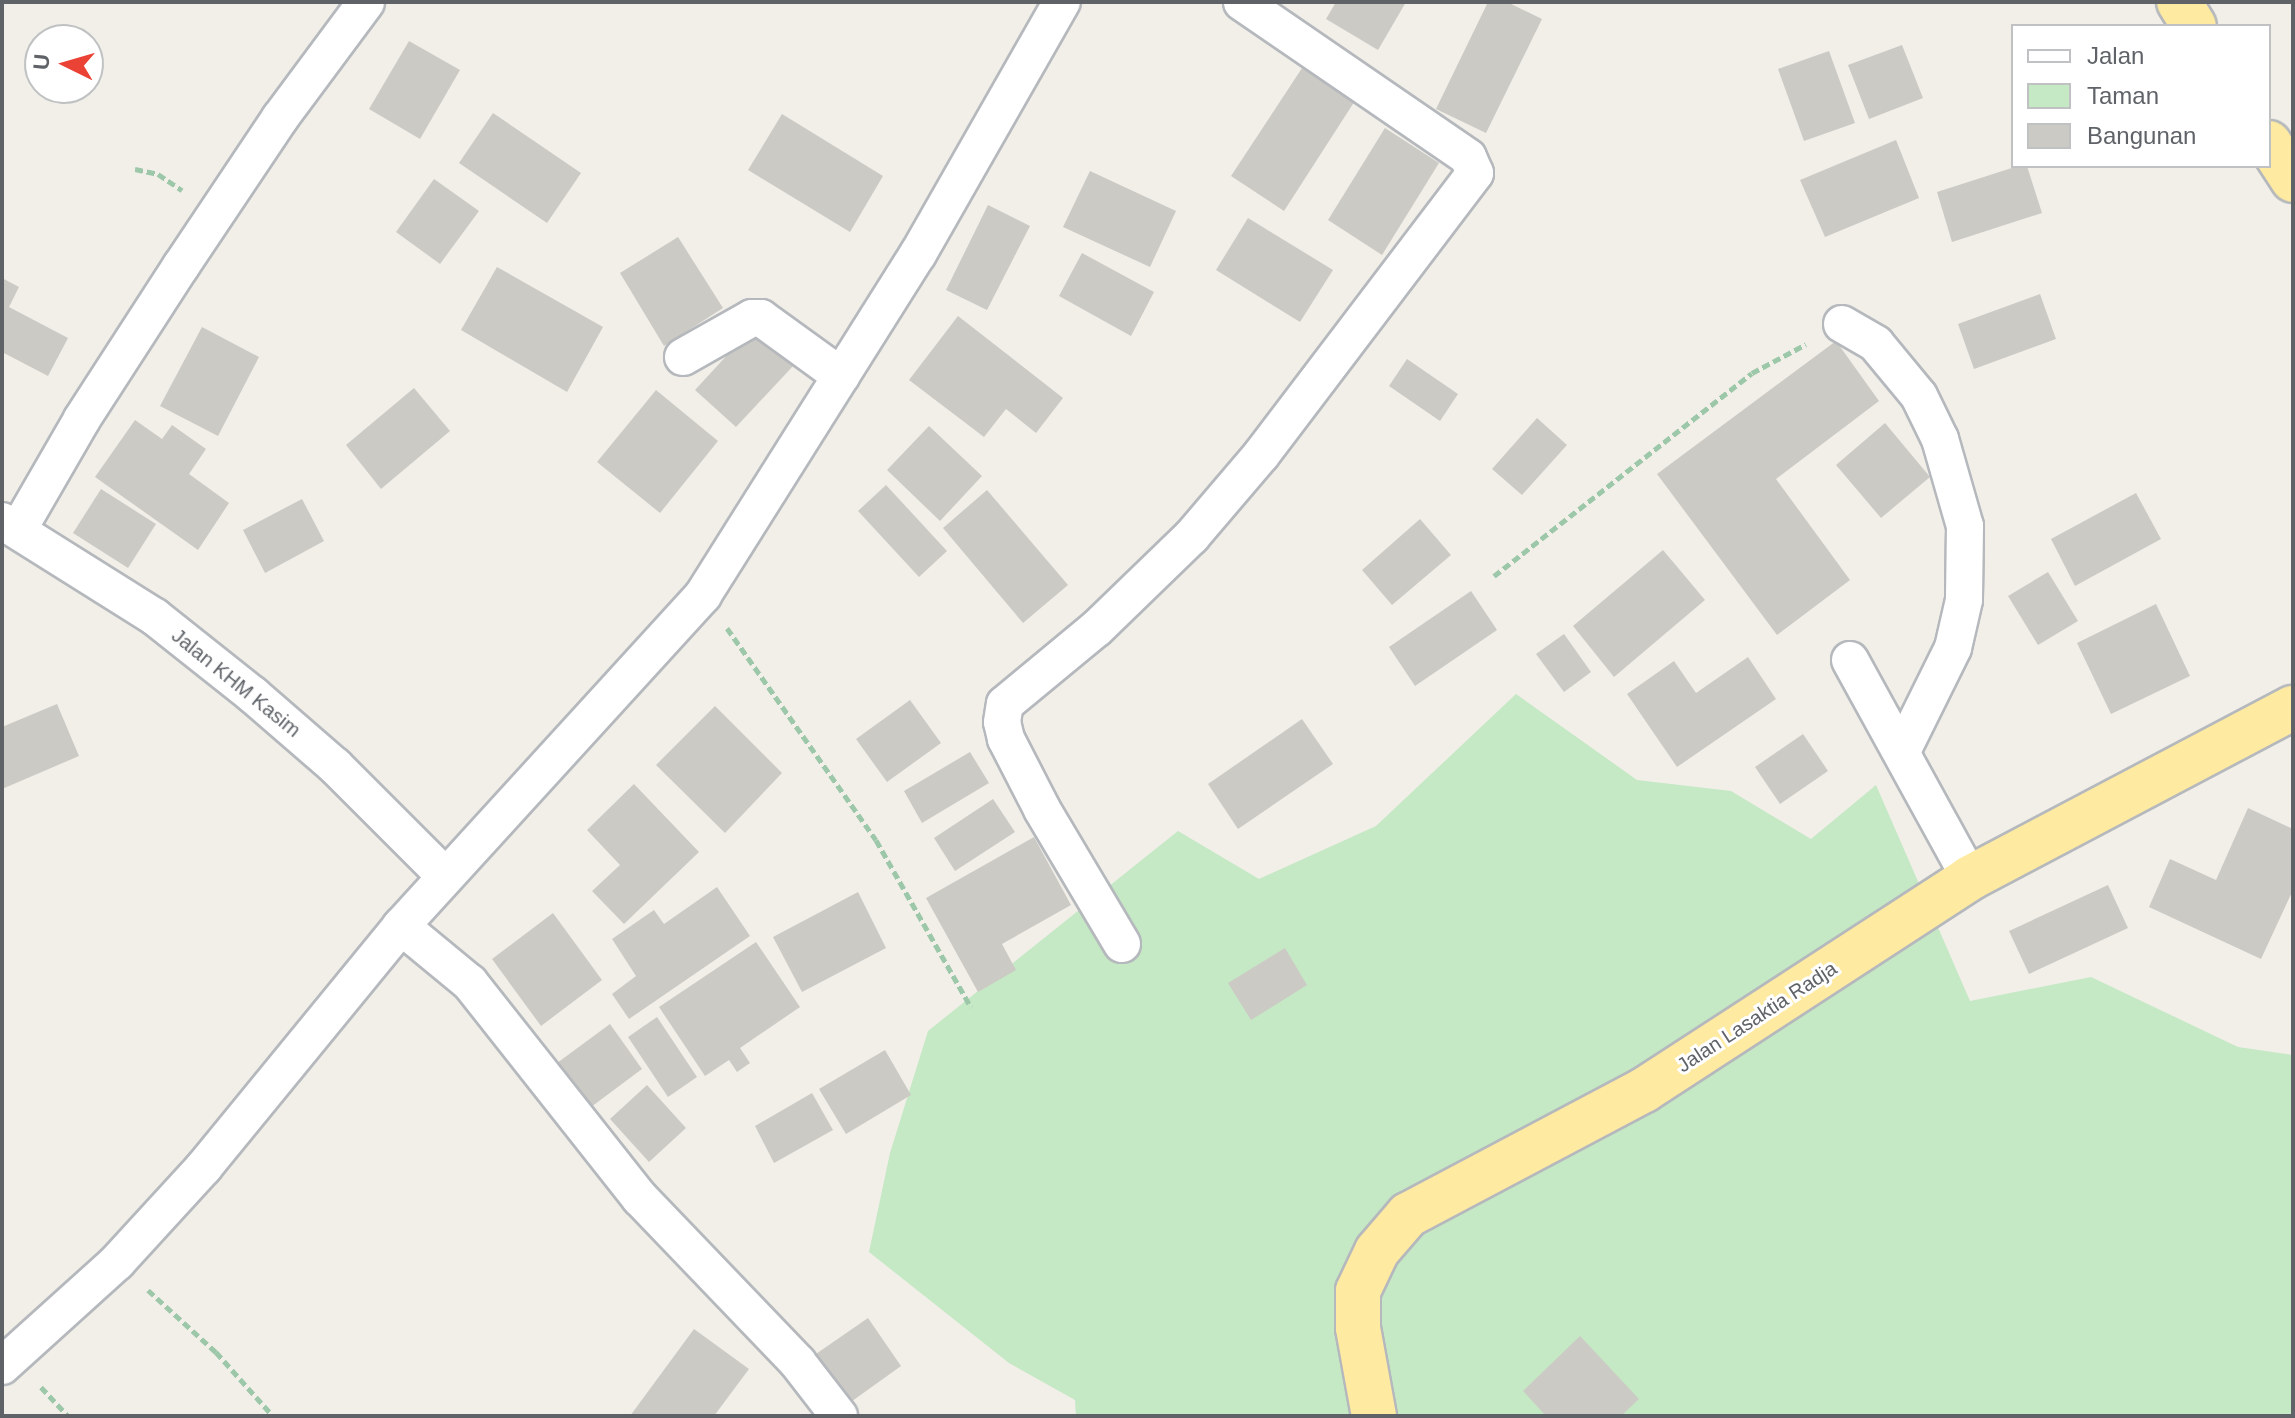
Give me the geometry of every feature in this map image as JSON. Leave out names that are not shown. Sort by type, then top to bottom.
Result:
[{"type":"highway","points":[[2179,2],[2193,24]]},
{"type":"highway","points":[[2271,146],[2293,180]]},
{"type":"highway","name":"Jalan Lasaktia Radja","points":[[1374,1416],[1358,1328],[1358,1291],[1377,1251],[1408,1215],[1644,1090],[1970,878],[2293,708]]},
{"type":"street","points":[[10,526],[216,212],[366,2]]},
{"type":"street","points":[[2,1366],[117,1262],[204,1167],[401,926],[703,595],[918,254],[1062,2]]},
{"type":"street","points":[[1122,944],[1042,809],[1006,739],[1002,722],[1005,704],[1097,628],[1192,536],[1261,455],[1475,173],[1468,157],[1242,2]]},
{"type":"street","points":[[683,357],[752,318],[761,318],[841,376]]},
{"type":"street","points":[[1842,324],[1876,344],[1919,396],[1940,439],[1965,526],[1964,600],[1953,648],[1902,751]]},
{"type":"street","name":"Jalan KHM Kasim","points":[[10,526],[155,617],[253,695],[335,766],[445,876]]},
{"type":"street","points":[[1850,660],[1970,878]]},
{"type":"street","points":[[401,926],[470,983],[640,1198],[798,1363],[839,1416]]},
{"type":"path","points":[[135,169],[158,174],[216,212]]},
{"type":"path","points":[[1494,576],[1752,373],[1842,324]]},
{"type":"path","points":[[703,595],[815,748],[876,840],[971,1007]]},
{"type":"path","points":[[117,1262],[216,1352],[273,1416]]},
{"type":"green space","points":[[1516,694],[1637,780],[1731,791],[1811,839],[1876,785],[1970,1001],[2091,977],[2238,1047],[2293,1055],[2293,1416],[1076,1416],[1075,1400],[1009,1363],[869,1252],[890,1153],[928,1031],[1178,831],[1259,879],[1376,826]]},
{"type":"building","points":[[1336,2],[1406,2],[1378,50],[1326,19]]},
{"type":"building","points":[[1488,2],[1507,2],[1542,19],[1486,133],[1436,109]]},
{"type":"building","points":[[409,41],[460,70],[420,139],[369,109]]},
{"type":"building","points":[[1902,45],[1923,98],[1869,119],[1848,65]]},
{"type":"building","points":[[1829,51],[1855,123],[1804,141],[1778,69]]},
{"type":"building","points":[[1308,59],[1360,93],[1284,211],[1231,176]]},
{"type":"building","points":[[493,113],[581,173],[547,223],[459,163]]},
{"type":"building","points":[[782,114],[883,176],[850,232],[748,170]]},
{"type":"building","points":[[1385,128],[1439,163],[1382,255],[1328,220]]},
{"type":"building","points":[[1896,140],[1919,198],[1825,237],[1800,180]]},
{"type":"building","points":[[2012,168],[2028,168],[2042,213],[1952,242],[1937,192]]},
{"type":"building","points":[[1090,171],[1176,211],[1150,267],[1063,227]]},
{"type":"building","points":[[434,179],[479,211],[440,264],[396,232]]},
{"type":"building","points":[[988,205],[1030,226],[987,310],[946,290]]},
{"type":"building","points":[[1248,218],[1333,270],[1300,322],[1216,270]]},
{"type":"building","points":[[678,237],[723,308],[664,346],[620,273]]},
{"type":"building","points":[[1082,253],[1154,292],[1131,336],[1059,296]]},
{"type":"building","points":[[497,267],[603,327],[567,392],[461,330]]},
{"type":"building","points":[[2,278],[19,287],[9,307],[68,338],[48,376],[2,352]]},
{"type":"building","points":[[2040,294],[2056,339],[1974,369],[1958,324]]},
{"type":"building","points":[[958,316],[1063,398],[1036,433],[1006,409],[984,437],[909,380]]},
{"type":"building","points":[[202,327],[259,357],[218,436],[160,406]]},
{"type":"building","points":[[753,327],[794,365],[736,427],[695,390]]},
{"type":"building","points":[[1836,341],[1879,401],[1776,479],[1850,580],[1777,635],[1657,474]]},
{"type":"building","points":[[1407,359],[1458,394],[1440,421],[1389,386]]},
{"type":"building","points":[[414,388],[450,431],[381,489],[346,445]]},
{"type":"building","points":[[656,390],[718,441],[660,513],[597,462]]},
{"type":"building","points":[[1537,418],[1567,445],[1522,495],[1492,469]]},
{"type":"building","points":[[135,420],[162,439],[172,425],[206,449],[189,474],[229,503],[198,550],[95,477]]},
{"type":"building","points":[[1885,423],[1930,477],[1881,518],[1836,465]]},
{"type":"building","points":[[929,426],[982,476],[940,521],[887,470]]},
{"type":"building","points":[[886,485],[947,551],[919,577],[858,511]]},
{"type":"building","points":[[101,489],[156,524],[128,568],[73,533]]},
{"type":"building","points":[[987,490],[1068,585],[1023,623],[943,528]]},
{"type":"building","points":[[2136,493],[2161,539],[2075,586],[2051,539]]},
{"type":"building","points":[[302,499],[324,541],[265,573],[243,530]]},
{"type":"building","points":[[1420,519],[1451,555],[1392,605],[1362,570]]},
{"type":"building","points":[[1663,550],[1705,600],[1614,677],[1573,626]]},
{"type":"building","points":[[2048,572],[2078,621],[2038,645],[2008,596]]},
{"type":"building","points":[[1471,591],[1497,630],[1415,686],[1389,647]]},
{"type":"building","points":[[2156,604],[2190,676],[2111,714],[2077,643]]},
{"type":"building","points":[[1564,634],[1591,672],[1564,692],[1536,654]]},
{"type":"building","points":[[1748,657],[1776,699],[1677,767],[1627,694],[1674,661],[1696,693]]},
{"type":"building","points":[[910,700],[941,743],[887,782],[856,739]]},
{"type":"building","points":[[57,704],[79,756],[2,789],[2,727]]},
{"type":"building","points":[[715,706],[782,773],[725,833],[656,765]]},
{"type":"building","points":[[1302,719],[1333,764],[1238,829],[1208,784]]},
{"type":"building","points":[[1803,734],[1828,771],[1780,804],[1755,767]]},
{"type":"building","points":[[970,752],[989,783],[922,823],[904,791]]},
{"type":"building","points":[[634,784],[699,852],[624,924],[592,891],[620,865],[587,830]]},
{"type":"building","points":[[993,799],[1015,832],[955,871],[934,838]]},
{"type":"building","points":[[2248,808],[2293,829],[2293,890],[2261,959],[2149,907],[2170,859],[2216,880]]},
{"type":"building","points":[[1034,837],[1071,905],[1002,944],[1016,970],[978,992],[926,898]]},
{"type":"building","points":[[2108,885],[2128,928],[2029,974],[2009,931]]},
{"type":"building","points":[[717,887],[750,936],[629,1019],[612,994],[636,976],[612,939],[654,910],[664,924]]},
{"type":"building","points":[[858,892],[886,948],[802,992],[773,937]]},
{"type":"building","points":[[553,913],[602,980],[541,1026],[492,959]]},
{"type":"building","points":[[756,942],[800,1007],[740,1048],[750,1063],[737,1072],[729,1060],[705,1076],[659,1007]]},
{"type":"building","points":[[1285,948],[1307,985],[1251,1020],[1228,983]]},
{"type":"building","points":[[657,1017],[697,1077],[668,1097],[628,1037]]},
{"type":"building","points":[[610,1024],[642,1069],[587,1110],[553,1066]]},
{"type":"building","points":[[885,1050],[911,1095],[846,1134],[819,1089]]},
{"type":"building","points":[[647,1085],[686,1128],[649,1162],[610,1119]]},
{"type":"building","points":[[812,1093],[833,1130],[774,1163],[755,1126]]},
{"type":"building","points":[[868,1318],[901,1366],[848,1404],[813,1356]]},
{"type":"building","points":[[694,1329],[749,1369],[714,1416],[630,1416]]},
{"type":"building","points":[[1580,1336],[1639,1399],[1621,1416],[1546,1416],[1523,1391]]}]
